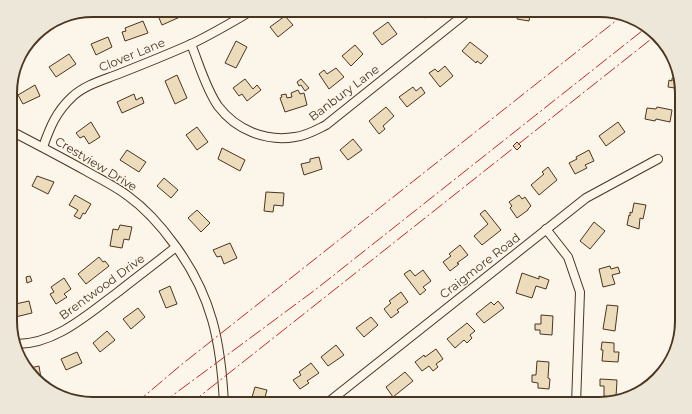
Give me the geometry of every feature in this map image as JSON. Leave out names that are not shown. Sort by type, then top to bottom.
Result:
[{"type":"street","name":"Clover Lane","points":[[43,147],[55,117],[72,97],[81,90],[100,80],[191,44],[240,17]]},
{"type":"street","name":"Banbury Lane","points":[[191,44],[212,95],[218,106],[228,117],[240,127],[263,136],[280,138],[296,137],[312,132],[326,125],[461,17]]},
{"type":"street","name":"Crestview Drive","points":[[17,134],[112,185],[129,196],[161,226],[184,257],[198,282],[212,317],[220,349],[224,397]]},
{"type":"street","name":"Craigmore Road","points":[[335,397],[586,198],[658,159]]},
{"type":"street","points":[[546,229],[568,256],[580,292],[576,397]]},
{"type":"street","name":"Brentwood Drive","points":[[20,343],[35,342],[50,337],[74,325],[176,247]]},
{"type":"building","points":[[159,17],[180,17],[162,25]]},
{"type":"building","points":[[284,17],[286,17],[293,25],[278,37],[270,27]]},
{"type":"building","points":[[517,17],[530,17],[529,21],[517,19]]},
{"type":"building","points":[[143,21],[148,33],[125,41],[122,32],[126,31],[125,28]]},
{"type":"building","points":[[388,22],[397,34],[382,45],[373,33]]},
{"type":"building","points":[[108,37],[112,47],[96,55],[91,44]]},
{"type":"building","points":[[236,41],[247,47],[236,68],[225,63]]},
{"type":"building","points":[[470,42],[488,56],[481,64],[477,61],[476,63],[462,51]]},
{"type":"building","points":[[355,45],[363,54],[351,66],[342,56]]},
{"type":"building","points":[[69,54],[76,64],[56,77],[49,67]]},
{"type":"building","points":[[445,66],[453,76],[440,87],[429,73],[435,69],[438,72]]},
{"type":"building","points":[[336,68],[344,77],[329,89],[319,74],[324,70],[327,74]]},
{"type":"building","points":[[177,75],[187,98],[175,104],[165,81]]},
{"type":"building","points":[[672,78],[674,78],[675,88],[668,87],[669,80],[672,81]]},
{"type":"building","points":[[245,79],[253,89],[257,85],[261,90],[247,101],[242,94],[239,96],[233,88]]},
{"type":"building","points":[[301,79],[309,88],[305,91],[297,82]]},
{"type":"building","points":[[35,85],[40,96],[23,104],[18,95]]},
{"type":"building","points":[[413,87],[416,91],[421,87],[425,93],[407,107],[399,97]]},
{"type":"building","points":[[298,90],[300,94],[304,93],[307,105],[285,112],[280,98],[282,97],[281,95],[286,94],[287,98],[292,97],[291,93]]},
{"type":"building","points":[[134,94],[136,100],[142,97],[144,103],[122,113],[117,102]]},
{"type":"building","points":[[386,107],[394,116],[383,126],[385,129],[379,134],[369,121]]},
{"type":"building","points":[[657,107],[672,110],[670,122],[656,119],[655,121],[645,119],[647,108],[656,109]]},
{"type":"building","points":[[91,122],[100,137],[89,144],[84,136],[80,138],[76,133]]},
{"type":"building","points":[[618,122],[625,132],[606,146],[599,136]]},
{"type":"building","points":[[197,127],[208,142],[197,150],[186,135]]},
{"type":"building","points":[[353,139],[362,150],[348,160],[340,150]]},
{"type":"building","points":[[517,142],[521,146],[517,150],[513,146]]},
{"type":"building","points":[[222,148],[245,160],[240,171],[218,159]]},
{"type":"building","points":[[127,150],[146,162],[139,172],[120,160]]},
{"type":"building","points":[[589,150],[594,161],[585,165],[587,168],[575,174],[569,163],[577,159],[576,157]]},
{"type":"building","points":[[319,157],[322,169],[304,175],[301,164],[310,162],[310,159]]},
{"type":"building","points":[[548,167],[557,180],[539,195],[531,185],[544,174],[542,172]]},
{"type":"building","points":[[37,176],[54,182],[48,194],[32,186]]},
{"type":"building","points":[[164,178],[178,190],[171,198],[157,186]]},
{"type":"building","points":[[266,192],[284,193],[283,206],[274,205],[273,212],[264,211]]},
{"type":"building","points":[[75,195],[91,204],[80,219],[74,216],[78,210],[69,205]]},
{"type":"building","points":[[519,195],[522,199],[525,197],[531,206],[517,218],[510,208],[512,206],[509,202]]},
{"type":"building","points":[[634,203],[646,205],[643,219],[640,218],[639,229],[627,225]]},
{"type":"building","points":[[197,210],[210,223],[201,232],[188,218]]},
{"type":"building","points":[[485,210],[501,230],[482,245],[474,236],[488,224],[480,214]]},
{"type":"building","points":[[594,222],[605,231],[590,249],[580,241]]},
{"type":"building","points":[[120,225],[132,227],[129,240],[124,239],[122,248],[110,246],[113,229],[118,230]]},
{"type":"building","points":[[230,243],[237,258],[224,264],[221,256],[217,257],[213,250]]},
{"type":"building","points":[[460,245],[468,255],[457,263],[459,264],[450,271],[443,262],[451,256],[449,254]]},
{"type":"building","points":[[99,257],[109,266],[86,284],[78,274]]},
{"type":"building","points":[[610,266],[611,269],[618,267],[620,273],[612,275],[615,284],[603,287],[599,269]]},
{"type":"building","points":[[410,270],[415,276],[423,270],[431,281],[423,287],[426,290],[420,295],[404,274]]},
{"type":"building","points":[[522,273],[539,279],[539,276],[549,280],[546,289],[536,286],[532,298],[516,293]]},
{"type":"building","points":[[30,276],[32,281],[27,283],[26,277]]},
{"type":"building","points":[[64,278],[71,289],[64,294],[67,297],[56,304],[50,294],[54,292],[51,287]]},
{"type":"building","points":[[170,286],[177,304],[166,308],[159,291]]},
{"type":"building","points":[[401,292],[408,302],[397,310],[399,312],[391,318],[384,309],[391,303],[389,301]]},
{"type":"building","points":[[29,301],[32,313],[17,317],[17,304]]},
{"type":"building","points":[[498,301],[504,308],[484,323],[476,314],[491,302],[494,305]]},
{"type":"building","points":[[607,305],[618,306],[615,331],[603,329]]},
{"type":"building","points":[[138,308],[145,317],[131,329],[123,319]]},
{"type":"building","points":[[541,315],[553,316],[552,335],[540,334],[540,330],[535,330],[535,324],[541,324]]},
{"type":"building","points":[[371,317],[378,325],[364,337],[356,328]]},
{"type":"building","points":[[467,323],[475,331],[470,335],[472,338],[467,343],[464,340],[455,348],[447,339]]},
{"type":"building","points":[[107,331],[115,340],[100,352],[93,343]]},
{"type":"building","points":[[602,342],[614,343],[614,352],[619,352],[618,362],[602,361]]},
{"type":"building","points":[[336,345],[344,355],[328,366],[321,357]]},
{"type":"building","points":[[436,349],[443,359],[436,364],[438,367],[433,371],[429,366],[422,371],[415,362],[424,355],[425,357]]},
{"type":"building","points":[[77,352],[82,363],[66,370],[61,359]]},
{"type":"building","points":[[537,361],[549,362],[549,389],[538,388],[538,383],[532,382],[532,375],[536,375]]},
{"type":"building","points":[[311,363],[319,373],[307,381],[309,383],[300,389],[293,380],[301,375],[299,372]]},
{"type":"building","points":[[39,366],[41,376],[36,371],[33,367]]},
{"type":"building","points":[[405,372],[413,381],[393,397],[386,387]]},
{"type":"building","points":[[600,379],[617,380],[616,395],[604,396],[604,386],[600,386]]},
{"type":"building","points":[[255,387],[267,390],[265,397],[252,397]]},
{"type":"power","points":[[143,397],[181,365],[617,20]]},
{"type":"power","points":[[170,397],[315,290],[642,31]]},
{"type":"power","points":[[199,397],[652,38]]}]
